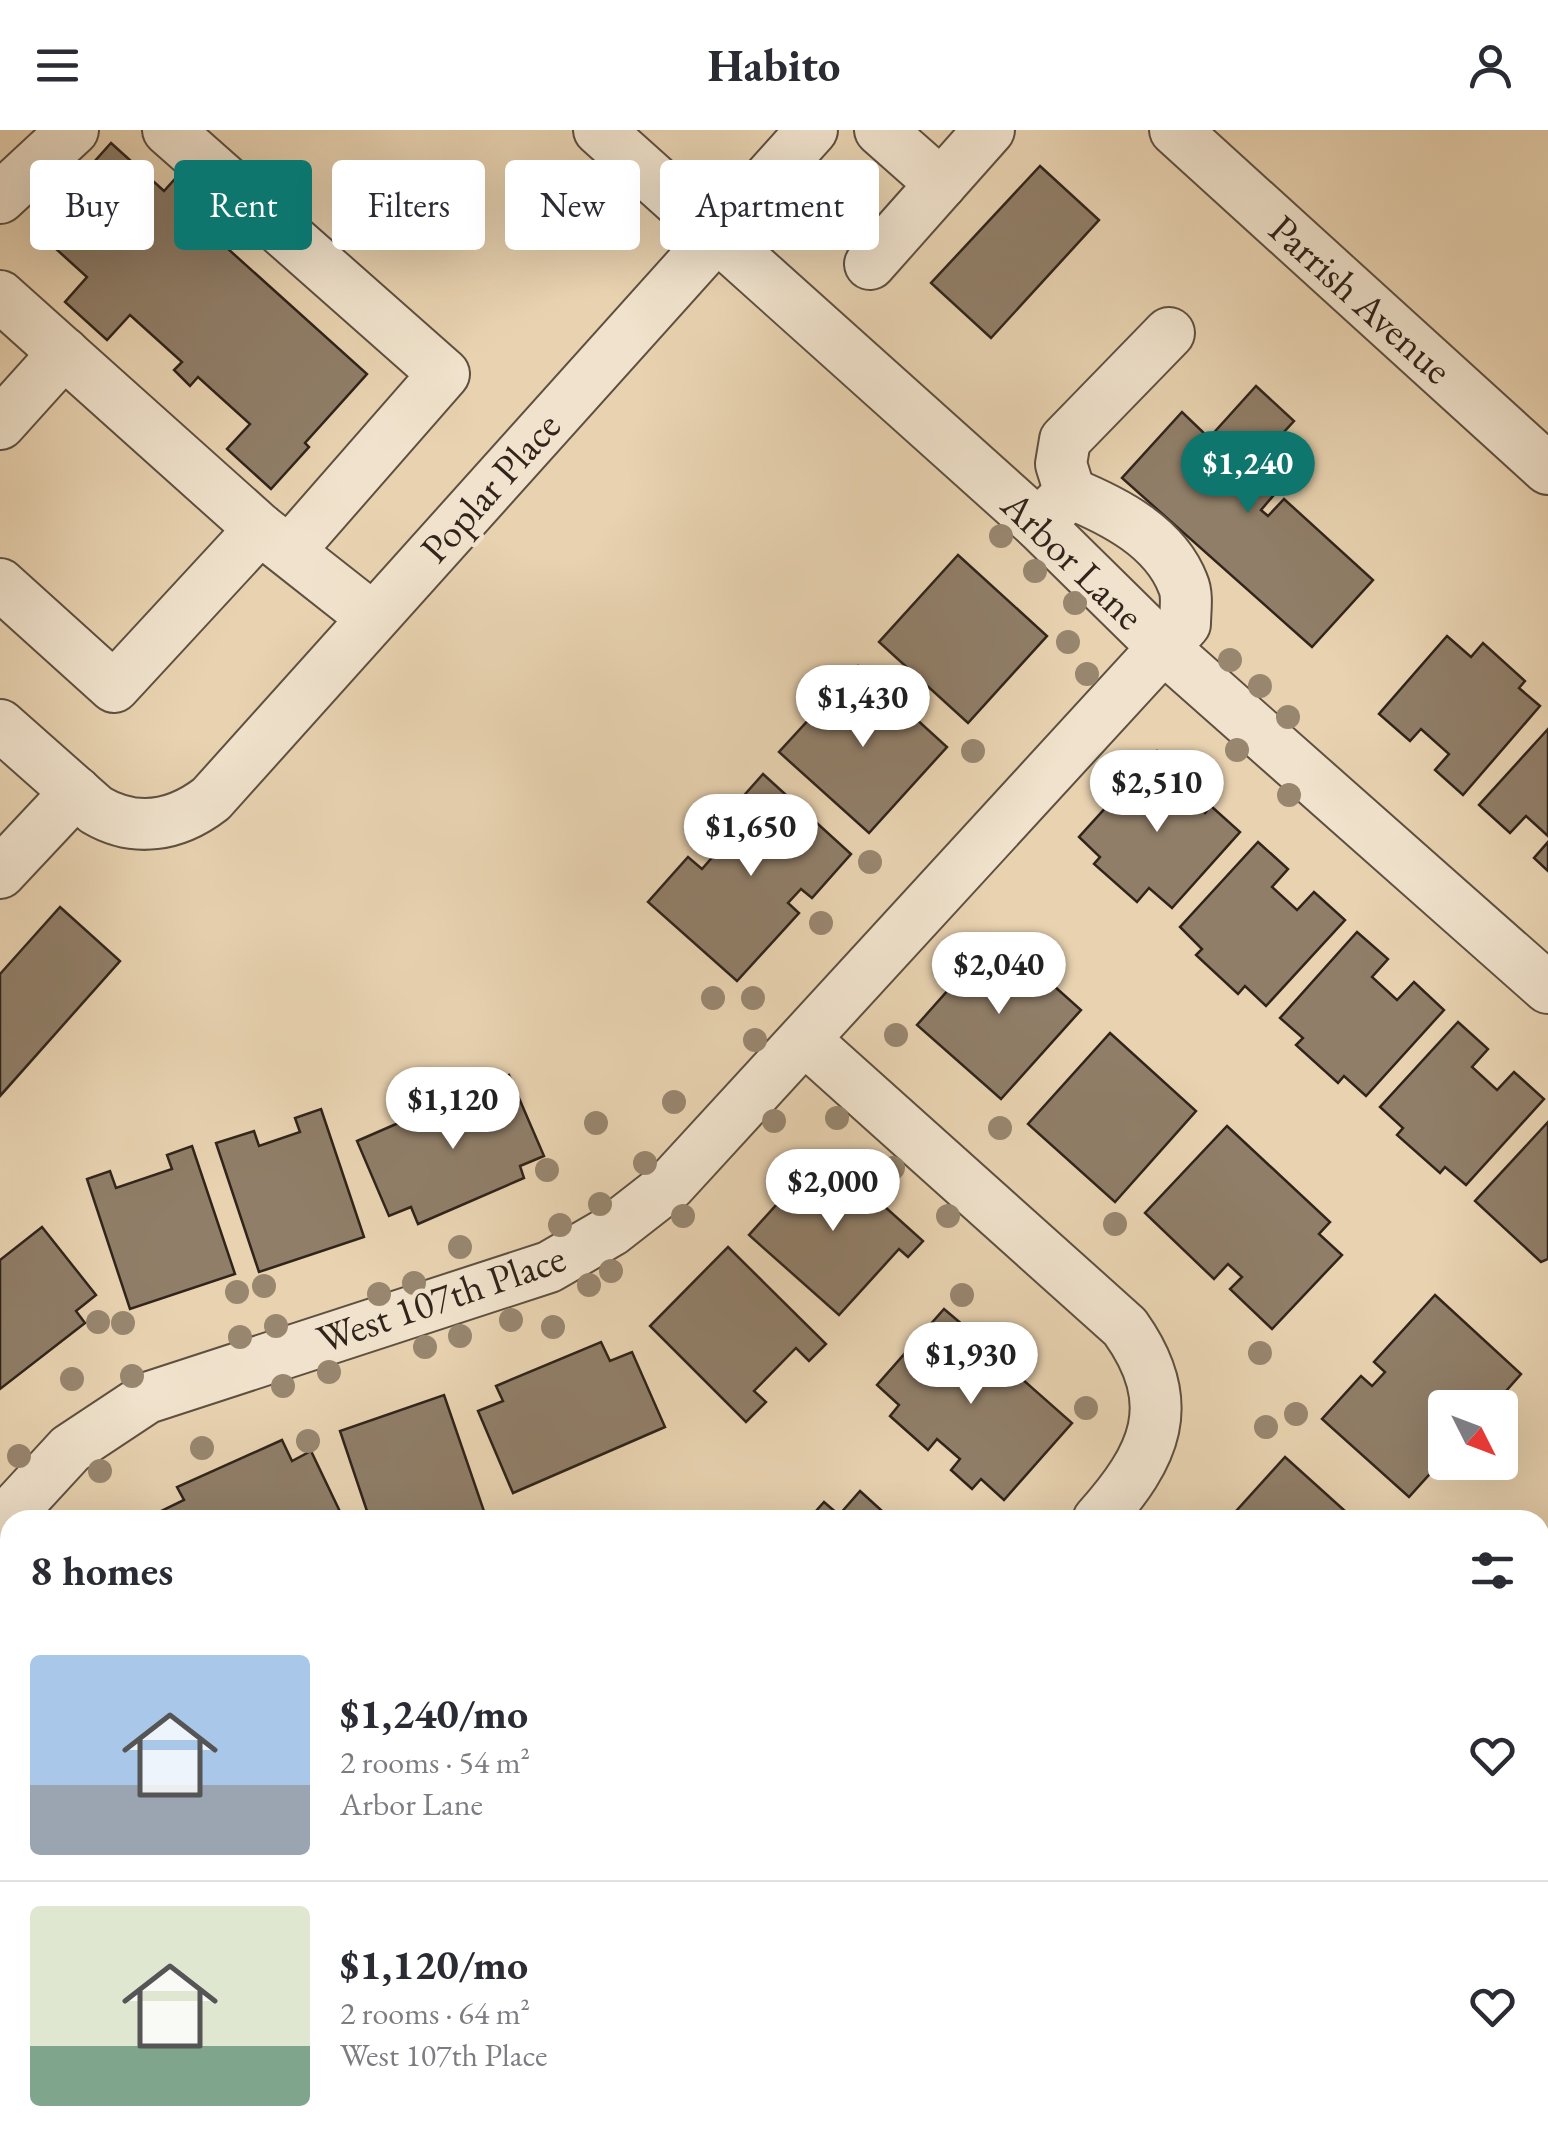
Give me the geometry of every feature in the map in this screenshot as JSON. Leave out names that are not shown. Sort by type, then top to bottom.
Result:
[{"type":"street","points":[[0,198],[73,130]]},
{"type":"street","points":[[0,584],[114,687],[275,539],[444,374],[168,130]]},
{"type":"street","name":"Arbor Lane","points":[[599,130],[660,184]]},
{"type":"street","name":"Poplar Place","points":[[785,160],[812,130]]},
{"type":"street","points":[[880,130],[941,184]]},
{"type":"street","points":[[870,264],[990,130]]},
{"type":"street","name":"Parrish Avenue","points":[[1175,130],[1548,468]]},
{"type":"street","name":"Poplar Place","points":[[76,792],[114,821],[173,822],[211,799],[703,250]]},
{"type":"street","name":"Arbor Lane","points":[[737,250],[1054,508],[1165,649],[1548,988]]},
{"type":"street","points":[[0,296],[275,539],[373,618]]},
{"type":"street","points":[[1054,508],[1066,440],[1168,333]]},
{"type":"street","points":[[0,424],[64,353]]},
{"type":"street","name":"West 107th Place","points":[[14,1510],[70,1449],[147,1398],[189,1380],[518,1279],[579,1251],[670,1185],[1186,624],[1184,586],[1164,553],[1133,525],[1054,508]]},
{"type":"street","points":[[0,725],[76,792],[0,873]]},
{"type":"street","points":[[805,1040],[1125,1326],[1149,1371],[1157,1409],[1146,1456],[1132,1482],[1107,1510]]},
{"type":"building","points":[[111,143],[130,160],[96,160]]},
{"type":"building","points":[[1040,166],[1099,220],[991,338],[931,283]]},
{"type":"building","points":[[174,180],[174,250],[229,250],[367,374],[305,443],[309,447],[271,489],[227,449],[250,424],[198,377],[190,386],[174,370],[182,362],[130,315],[107,340],[65,302],[87,277],[57,250],[154,250],[154,182],[164,191]]},
{"type":"building","points":[[1256,386],[1294,421],[1247,472],[1273,496],[1261,510],[1268,516],[1284,499],[1373,580],[1312,647],[1122,478],[1182,412],[1209,438]]},
{"type":"building","points":[[958,555],[1047,636],[968,723],[879,642]]},
{"type":"building","points":[[1447,636],[1471,657],[1483,643],[1525,681],[1519,688],[1540,706],[1463,795],[1435,770],[1449,754],[1421,729],[1410,741],[1379,714]]},
{"type":"building","points":[[858,666],[947,747],[869,833],[779,752]]},
{"type":"building","points":[[1548,729],[1548,836],[1526,816],[1510,833],[1479,805]]},
{"type":"building","points":[[1157,751],[1184,776],[1175,786],[1205,813],[1211,806],[1240,832],[1172,908],[1149,888],[1137,902],[1094,864],[1100,857],[1079,837]]},
{"type":"building","points":[[763,774],[851,854],[812,898],[801,889],[788,903],[799,913],[737,981],[648,902],[688,857],[702,869],[736,830],[723,819]]},
{"type":"building","points":[[1258,842],[1288,869],[1272,887],[1297,910],[1314,892],[1345,920],[1266,1006],[1245,986],[1238,994],[1196,955],[1202,949],[1180,927]]},
{"type":"building","points":[[1548,842],[1548,871],[1534,858]]},
{"type":"building","points":[[60,907],[120,961],[0,1096],[0,974]]},
{"type":"building","points":[[1357,932],[1388,959],[1372,977],[1397,1000],[1414,982],[1444,1010],[1366,1096],[1344,1076],[1338,1083],[1296,1045],[1303,1038],[1280,1018]]},
{"type":"building","points":[[997,935],[1081,1010],[1001,1099],[917,1025]]},
{"type":"building","points":[[1458,1022],[1488,1049],[1472,1067],[1497,1090],[1514,1072],[1544,1099],[1466,1185],[1445,1167],[1440,1173],[1397,1135],[1403,1128],[1380,1107]]},
{"type":"building","points":[[1110,1033],[1196,1111],[1115,1202],[1028,1124]]},
{"type":"building","points":[[509,1075],[544,1156],[520,1166],[524,1178],[418,1224],[411,1207],[389,1216],[357,1141]]},
{"type":"building","points":[[321,1109],[364,1237],[259,1272],[216,1143],[254,1131],[259,1146],[300,1132],[295,1118]]},
{"type":"building","points":[[1548,1122],[1548,1259],[1541,1262],[1475,1201]]},
{"type":"building","points":[[1227,1126],[1330,1222],[1319,1234],[1342,1255],[1272,1329],[1230,1289],[1242,1277],[1228,1264],[1214,1279],[1145,1213]]},
{"type":"building","points":[[192,1146],[235,1274],[130,1309],[87,1179],[110,1171],[116,1188],[172,1169],[167,1155]]},
{"type":"building","points":[[824,1152],[923,1241],[908,1257],[899,1249],[839,1315],[749,1235]]},
{"type":"building","points":[[42,1227],[96,1295],[76,1311],[85,1323],[0,1389],[0,1260]]},
{"type":"building","points":[[728,1247],[826,1344],[809,1361],[796,1348],[754,1391],[766,1402],[746,1422],[650,1326]]},
{"type":"building","points":[[1435,1295],[1521,1374],[1507,1390],[1428,1390],[1428,1476],[1409,1497],[1322,1419],[1361,1376],[1372,1386],[1385,1372],[1374,1362]]},
{"type":"building","points":[[944,1309],[990,1348],[979,1361],[993,1374],[1004,1363],[1072,1423],[1004,1500],[981,1479],[972,1489],[951,1470],[960,1459],[937,1439],[928,1450],[890,1416],[899,1405],[877,1385]]},
{"type":"building","points":[[601,1342],[610,1361],[632,1352],[665,1427],[513,1493],[478,1411],[503,1401],[496,1386]]},
{"type":"building","points":[[444,1395],[484,1510],[367,1510],[340,1431]]},
{"type":"building","points":[[282,1440],[292,1461],[311,1451],[339,1510],[163,1510],[184,1500],[177,1487]]},
{"type":"building","points":[[1285,1457],[1344,1510],[1237,1510]]},
{"type":"building","points":[[860,1491],[881,1510],[843,1510]]},
{"type":"building","points":[[824,1502],[833,1510],[817,1510]]}]
